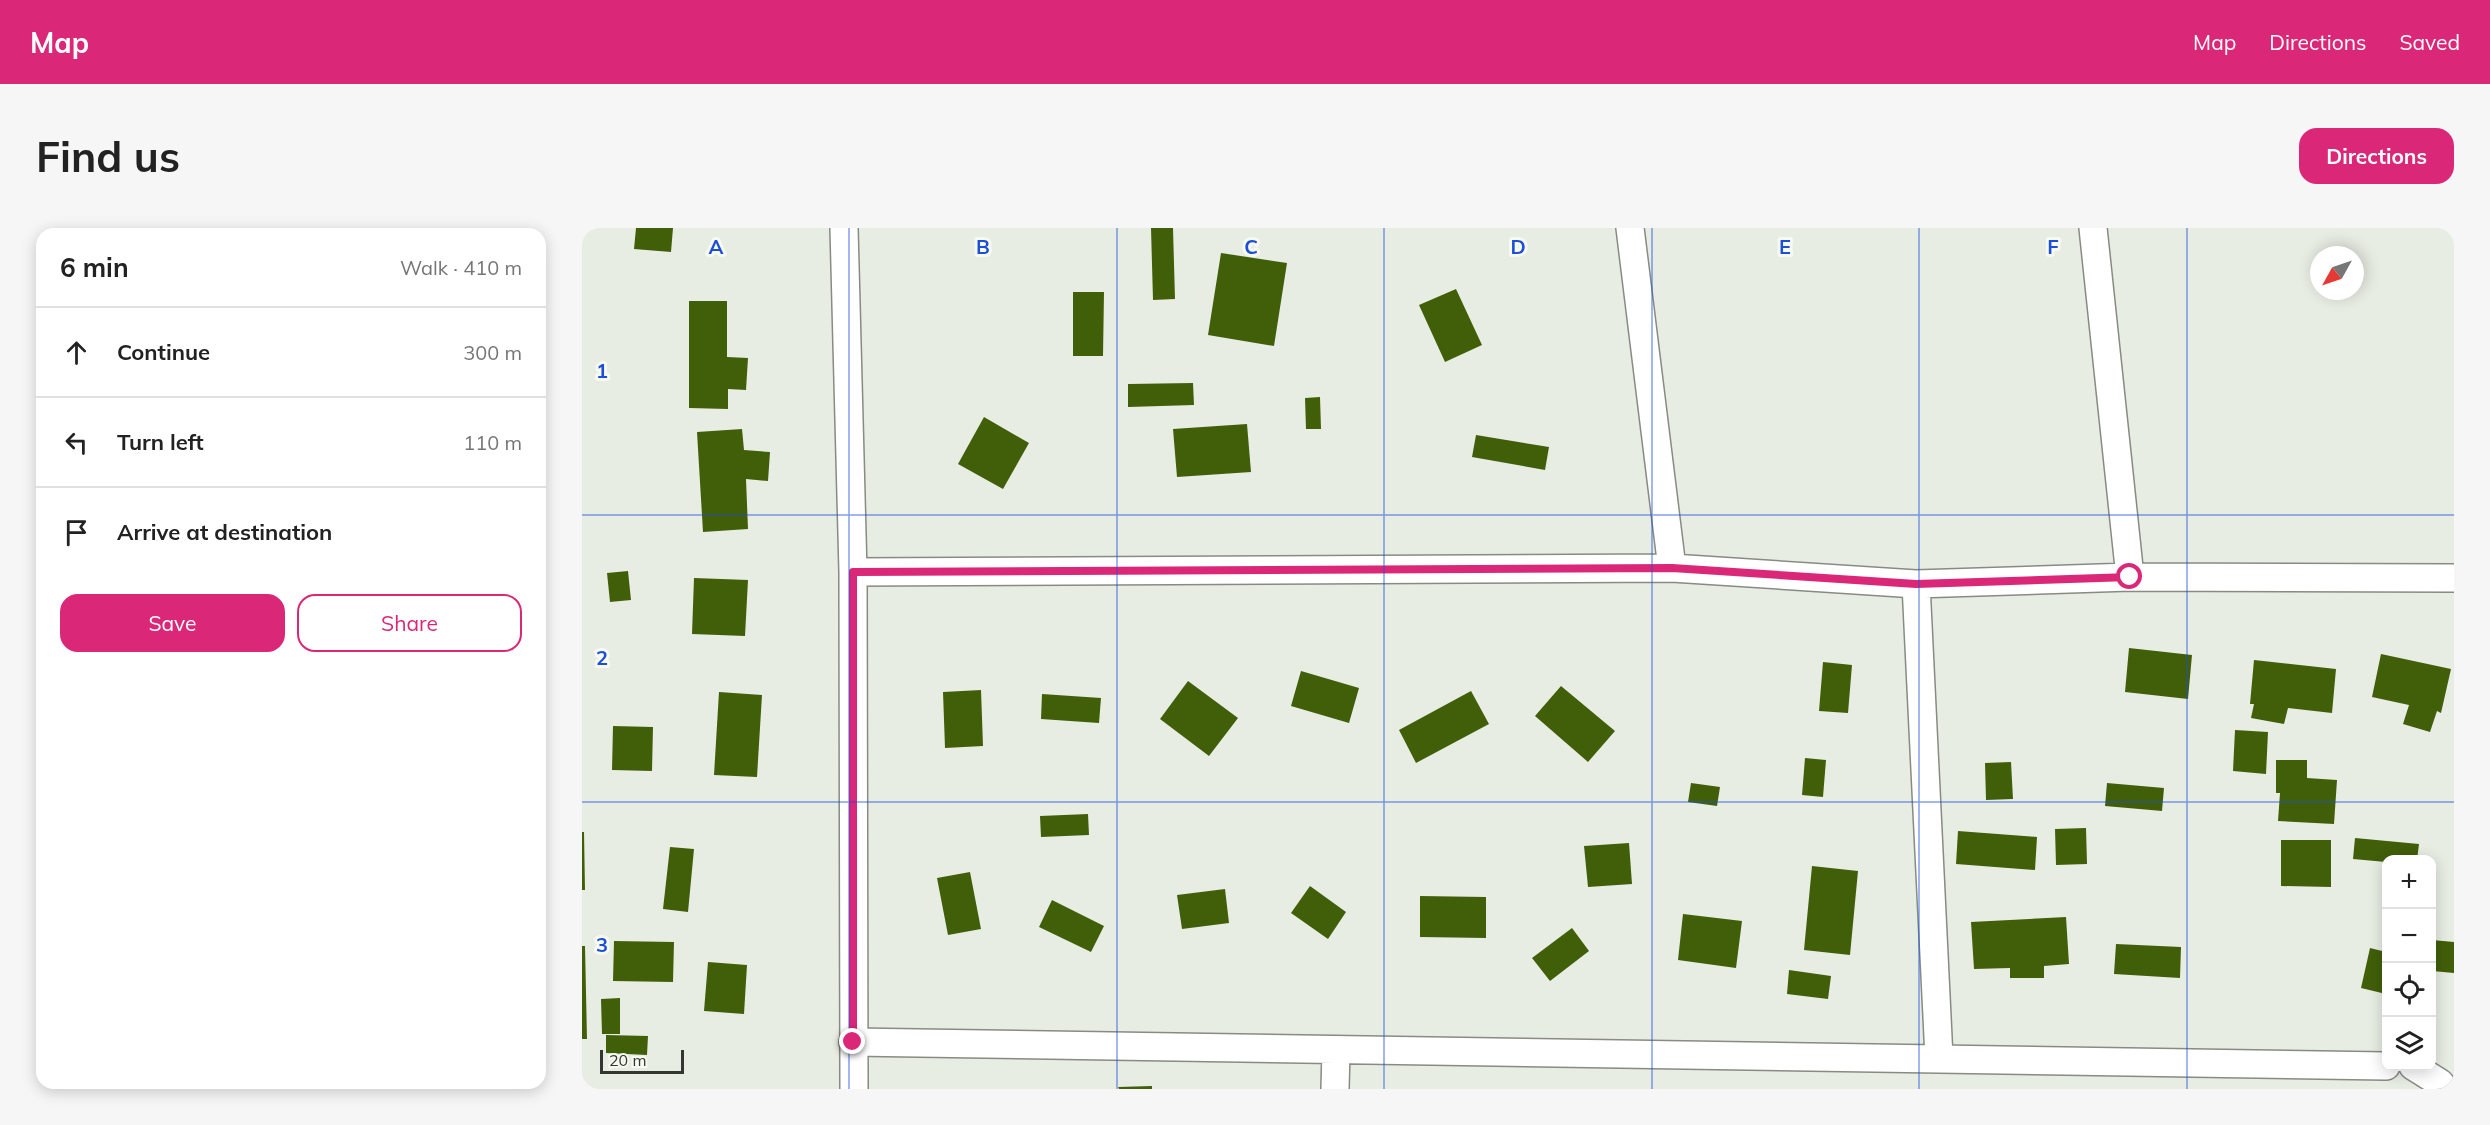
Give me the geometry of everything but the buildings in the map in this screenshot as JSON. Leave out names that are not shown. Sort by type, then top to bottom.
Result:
[{"type":"street","points":[[844,228],[853,572],[854,1089]]},
{"type":"street","points":[[1630,228],[1672,568]]},
{"type":"street","points":[[2093,228],[2130,577]]},
{"type":"street","points":[[853,572],[1672,568],[1916,584],[2130,577],[2454,578]]},
{"type":"street","points":[[1916,584],[1939,1058]]},
{"type":"street","points":[[853,1042],[2382,1066]]},
{"type":"street","points":[[1335,1089],[1336,1050]]},
{"type":"street","points":[[2421,1071],[2440,1083],[2445,1089]]},
{"type":"route","points":[[853,1042],[853,572],[1672,568],[1916,584],[2130,577]]}]
